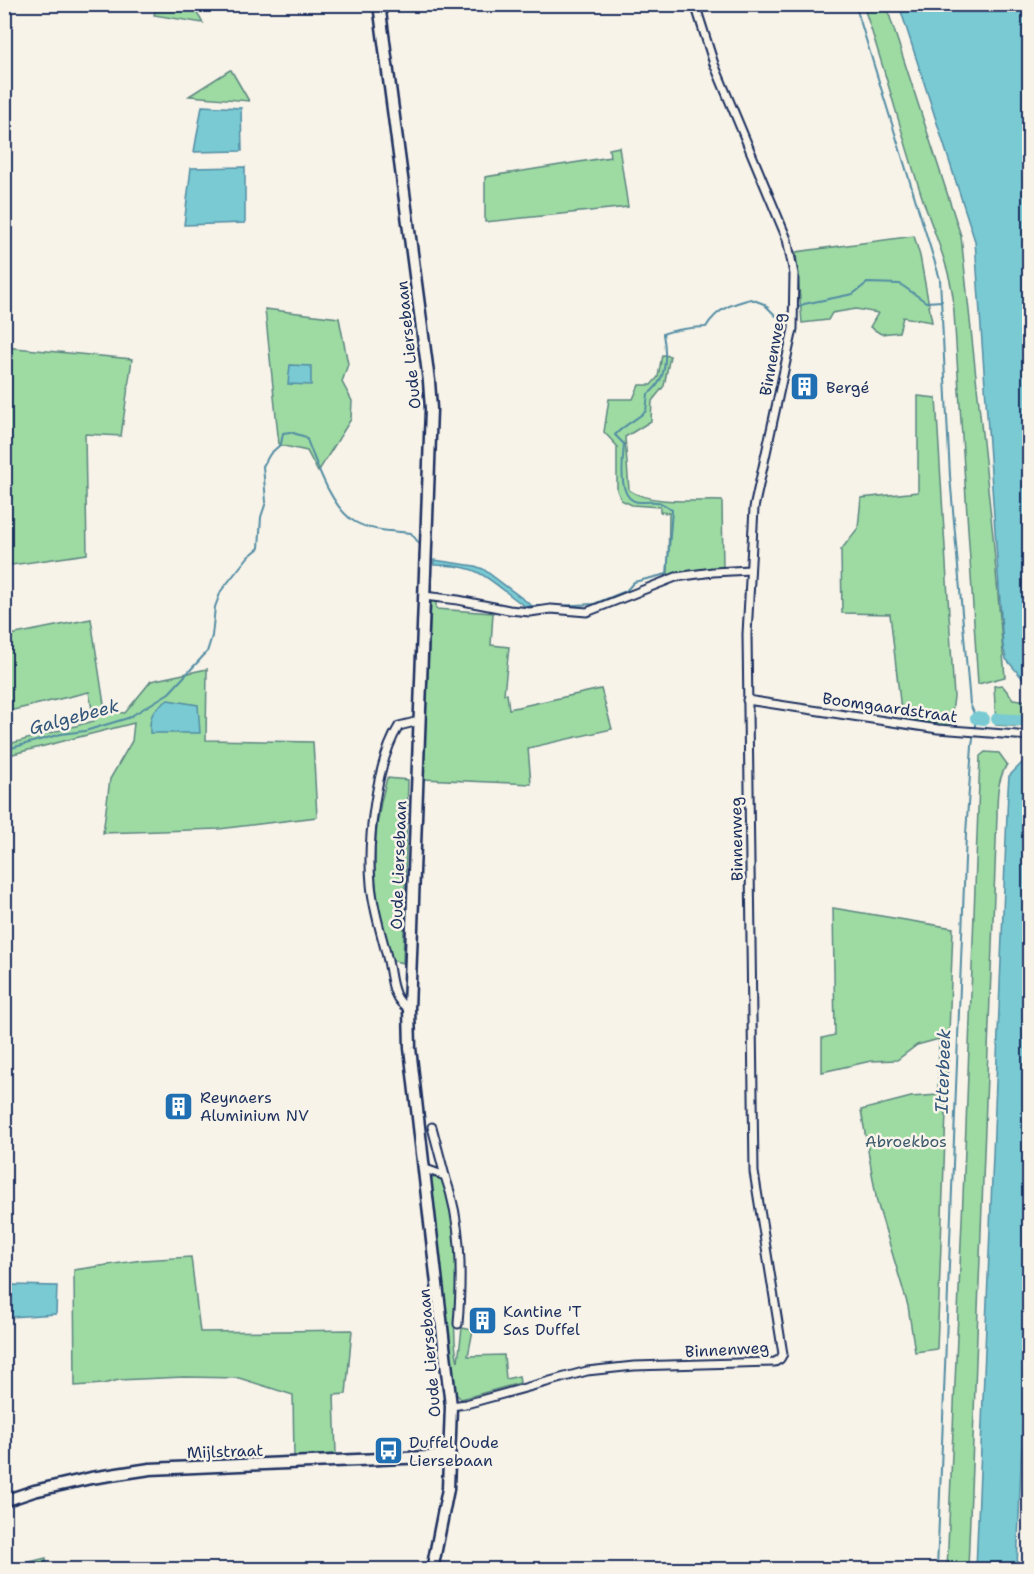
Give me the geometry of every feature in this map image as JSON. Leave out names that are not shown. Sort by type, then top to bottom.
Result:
[{"type":"main road","name":"Oude Liersebaan","points":[[380,4],[431,409],[409,1009],[410,1048],[451,1406],[448,1489],[433,1568]]},
{"type":"main road","name":"Mijlstraat","points":[[4,1501],[34,1491],[91,1478],[150,1469],[450,1456]]},
{"type":"street","name":"Binnenweg","points":[[451,1406],[466,1404],[587,1371],[634,1366],[775,1362],[783,1354],[754,1172],[747,634],[754,507],[793,329],[794,274],[787,239],[714,64],[694,4]]},
{"type":"street","points":[[424,596],[509,610],[530,612],[551,609],[587,612],[676,577],[750,570]]},
{"type":"street","name":"Boomgaardstraat","points":[[747,700],[938,729],[1029,736]]},
{"type":"street","name":"Oude Liersebaan","points":[[409,1009],[396,999],[380,930],[371,884],[371,841],[374,805],[392,737],[399,726],[419,721]]},
{"type":"street","name":"Oude Liersebaan","points":[[432,1127],[457,1224],[460,1271],[458,1324]]},
{"type":"street","points":[[423,1168],[445,1176]]},
{"type":"street","points":[[433,1568],[444,1569]]},
{"type":"green space","points":[[157,5],[192,5],[203,23],[154,15]]},
{"type":"green space","points":[[863,5],[886,5],[961,236],[993,536],[1005,677],[978,684],[951,284],[914,173]]},
{"type":"green space","points":[[230,70],[249,101],[189,96]]},
{"type":"green space","points":[[619,147],[628,207],[485,222],[485,177],[610,157],[609,149]]},
{"type":"green space","points":[[914,236],[932,322],[903,317],[899,332],[881,334],[870,327],[878,313],[856,309],[832,313],[828,320],[802,323],[796,252]]},
{"type":"green space","points":[[265,309],[339,318],[348,364],[342,382],[352,401],[351,419],[318,472],[307,451],[279,445]]},
{"type":"green space","points":[[4,347],[132,359],[121,436],[85,434],[87,554],[5,566]]},
{"type":"green space","points":[[662,355],[670,356],[664,386],[652,401],[651,421],[625,437],[629,490],[638,495],[661,500],[722,501],[723,568],[668,576],[669,513],[660,512],[660,507],[632,505],[621,500],[617,490],[617,446],[604,432],[609,399],[633,399],[639,385],[651,385],[658,377]]},
{"type":"green space","points":[[918,396],[936,398],[954,697],[950,727],[902,719],[890,614],[842,613],[841,550],[858,528],[861,498],[918,492]]},
{"type":"green space","points":[[431,601],[436,601],[436,609],[493,613],[491,645],[509,647],[504,694],[507,694],[509,709],[601,689],[612,729],[528,748],[531,784],[423,779]]},
{"type":"green space","points":[[91,619],[105,711],[125,713],[151,681],[207,669],[206,740],[313,742],[317,817],[219,829],[103,833],[110,779],[132,741],[134,723],[5,756],[5,745],[94,721],[89,692],[5,712],[5,636]]},
{"type":"green space","points":[[1002,685],[1013,699],[1029,701],[1029,727],[996,725],[994,686]]},
{"type":"green space","points":[[985,752],[999,753],[1007,764],[999,783],[997,802],[968,1569],[947,1570],[980,756]]},
{"type":"green space","points":[[387,778],[408,780],[403,963],[390,960],[380,914],[375,869],[377,825]]},
{"type":"green space","name":"Abroekbos","points":[[833,908],[953,928],[937,1349],[915,1352],[908,1306],[877,1202],[861,1110],[911,1097],[938,1095],[939,1039],[917,1045],[897,1060],[871,1061],[822,1072],[822,1038],[835,1035]]},
{"type":"green space","points":[[439,1177],[444,1181],[455,1238],[457,1273],[455,1329],[458,1362],[462,1328],[473,1330],[468,1356],[504,1355],[506,1379],[519,1376],[520,1383],[461,1399],[454,1392],[430,1178]]},
{"type":"green space","points":[[191,1257],[200,1332],[352,1330],[346,1394],[334,1395],[336,1454],[294,1457],[293,1395],[239,1378],[184,1377],[119,1380],[103,1384],[75,1386],[74,1270],[142,1260]]},
{"type":"green space","points":[[46,1558],[47,1569],[5,1569],[5,1568]]},
{"type":"water","points":[[899,5],[1029,5],[1029,686],[1006,659],[1003,646],[975,241]]},
{"type":"water","points":[[202,106],[241,108],[242,151],[194,152]]},
{"type":"water","points":[[245,167],[245,223],[184,225],[191,168]]},
{"type":"water","points":[[290,365],[311,366],[311,385],[288,384]]},
{"type":"water","points":[[434,560],[483,569],[532,608],[525,606],[477,572],[462,567],[434,565]]},
{"type":"water","points":[[168,700],[198,705],[200,733],[150,733],[153,713]]},
{"type":"water","points":[[1027,758],[1030,758],[1030,1233],[1017,1569],[976,1569],[1008,790],[1009,776]]},
{"type":"water","points":[[12,1285],[57,1286],[56,1314],[10,1317]]},
{"type":"waterway","name":"Itterbeek","points":[[855,4],[940,279],[950,476],[970,704],[976,718],[966,834],[937,1570]]},
{"type":"waterway","name":"Galgebeek","points":[[556,606],[594,604],[626,591],[634,582],[667,574],[672,510],[660,503],[641,502],[628,496],[624,488],[622,470],[624,444],[615,435],[646,411],[648,394],[659,382],[664,367],[663,334],[706,327],[725,308],[751,299],[764,304],[776,316],[789,313],[804,304],[853,294],[867,283],[900,284],[926,302],[942,301]]},
{"type":"waterway","name":"Galgebeek","points":[[4,750],[61,734],[85,731],[128,718],[169,693],[207,652],[212,636],[215,607],[221,591],[248,557],[259,548],[261,517],[266,502],[263,466],[270,454],[281,444],[283,433],[290,432],[306,437],[325,484],[346,515],[355,522],[368,527],[411,533],[421,546]]},
{"type":"waterway","name":"Galgebeek","points":[[529,606],[550,606]]},
{"type":"waterway","points":[[976,718],[984,719]]},
{"type":"waterway","points":[[997,719],[1030,721]]},
{"type":"waterway","points":[[4,770],[5,777]]},
{"type":"place","name":"Bergé","points":[[805,387]]},
{"type":"place","name":"Reynaers Aluminium NV","points":[[179,1106]]},
{"type":"place","name":"Kantine 'T Sas Duffel","points":[[482,1320]]},
{"type":"place","name":"Duffel Oude Liersebaan","points":[[388,1451]]}]
